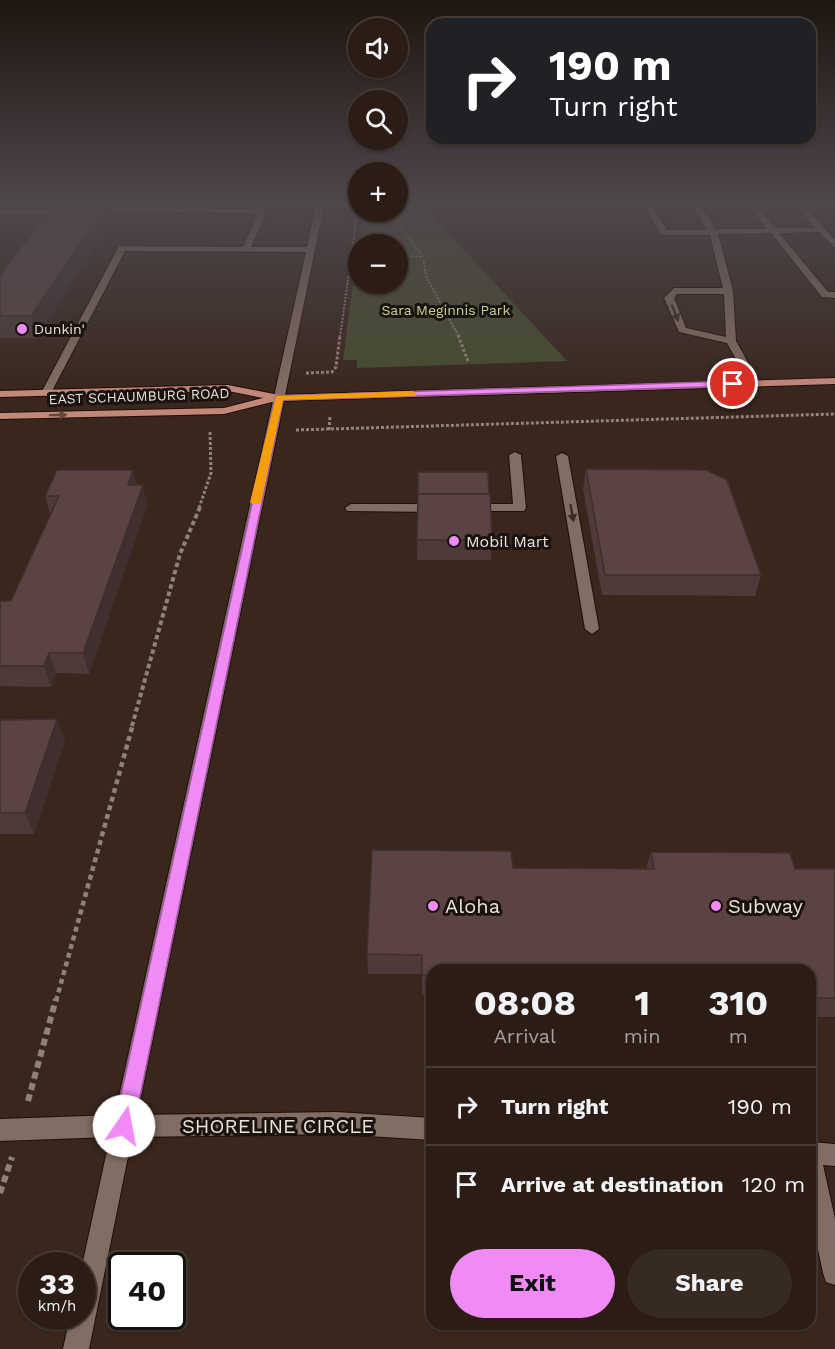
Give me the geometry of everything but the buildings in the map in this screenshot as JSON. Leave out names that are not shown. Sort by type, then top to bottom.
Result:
[{"type":"main road","name":"EAST SCHAUMBURG ROAD","points":[[0,416],[224,411],[279,398],[835,381]]},
{"type":"main road","name":"EAST SCHAUMBURG ROAD","points":[[0,394],[228,388],[279,398]]},
{"type":"street","points":[[46,393],[114,264]]},
{"type":"street","points":[[76,1349],[308,264]]},
{"type":"street","points":[[721,264],[728,291],[731,341],[755,384]]},
{"type":"street","points":[[799,264],[825,295],[835,295]]},
{"type":"street","points":[[728,291],[674,291],[669,297],[682,330],[731,341]]},
{"type":"street","points":[[351,508],[520,508],[515,455]]},
{"type":"street","points":[[562,456],[592,629]]},
{"type":"street","name":"SHORELINE CIRCLE","points":[[10,1130],[336,1123],[426,1129]]},
{"type":"street","points":[[816,1153],[835,1155]]},
{"type":"street","points":[[816,1186],[835,1273]]},
{"type":"path","points":[[424,264],[426,276],[454,325],[468,361]]},
{"type":"path","points":[[336,367],[348,283]]},
{"type":"path","points":[[329,430],[835,414]]},
{"type":"path","points":[[0,1194],[10,1130],[180,554],[195,521],[211,473],[210,431]]},
{"type":"green space","name":"Sara Meginnis Park","points":[[408,264],[477,264],[567,361],[357,368],[357,360],[343,360],[352,294],[408,294]]},
{"type":"slow traffic","points":[[256,502],[279,398],[412,394]]},
{"type":"place","name":"Dunkin'","points":[[22,329]]},
{"type":"place","name":"Mobil Mart","points":[[454,541]]},
{"type":"place","name":"Aloha","points":[[433,906]]},
{"type":"place","name":"Subway","points":[[716,906]]},
{"type":"route","points":[[124,1126],[279,398],[733,384]]}]
